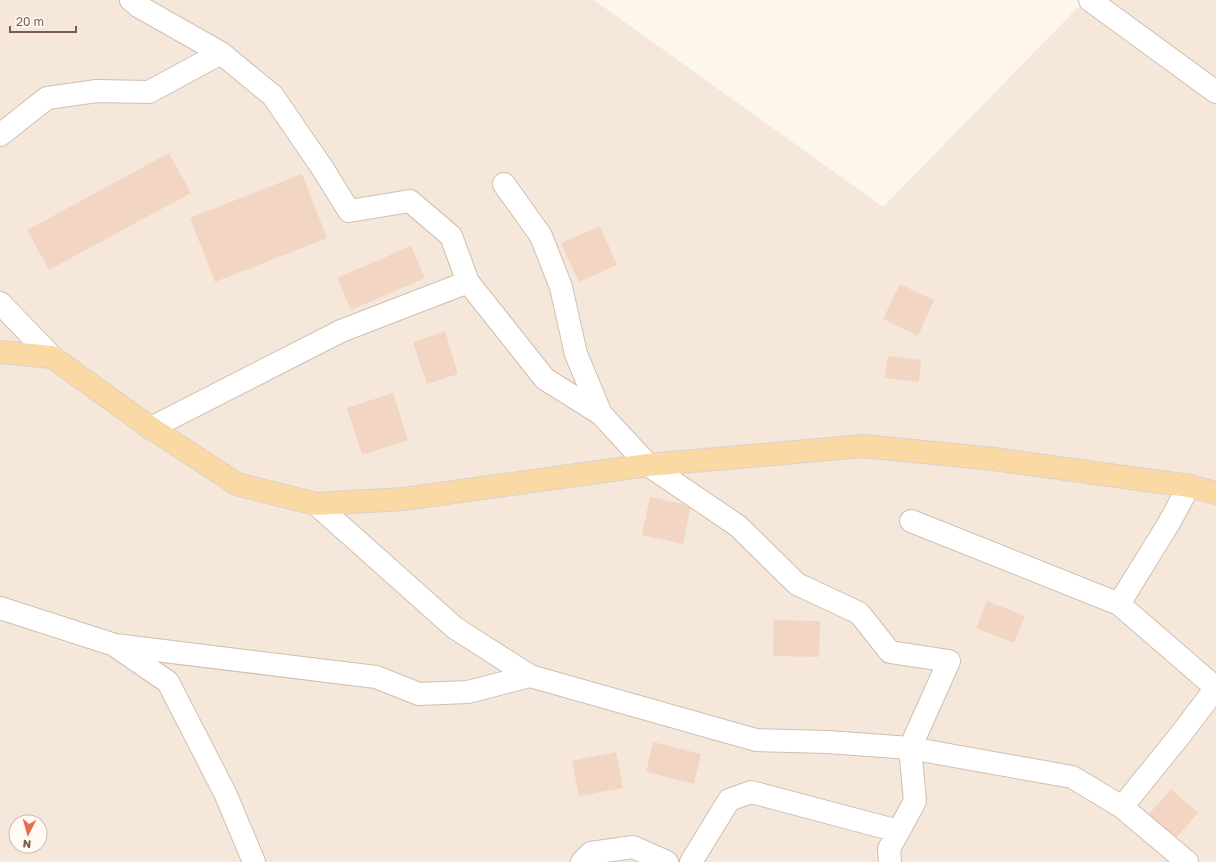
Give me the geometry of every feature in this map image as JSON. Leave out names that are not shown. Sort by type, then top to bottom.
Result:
[{"type":"main road","points":[[0,352],[52,357],[151,428],[238,484],[316,504],[404,499],[648,465],[863,446],[994,459],[1189,486],[1216,493]]},
{"type":"street","points":[[131,0],[138,6],[221,53],[273,96],[323,169],[349,211],[410,201],[451,236],[468,282],[545,379],[601,414],[648,465],[738,526],[797,584],[859,613],[890,652],[949,661],[910,748],[915,801],[889,849],[890,862]]},
{"type":"street","points":[[1090,0],[1216,92]]},
{"type":"street","points":[[0,135],[47,98],[96,91],[149,92],[221,53]]},
{"type":"street","points":[[504,184],[541,236],[561,287],[576,354],[601,414]]},
{"type":"street","points":[[151,428],[341,331],[468,282]]},
{"type":"street","points":[[0,303],[52,357]]},
{"type":"street","points":[[1119,604],[1169,523],[1189,486]]},
{"type":"street","points":[[316,504],[455,628],[530,676],[756,740],[828,742],[910,748],[1072,777],[1122,807],[1187,862]]},
{"type":"street","points":[[911,521],[1119,604],[1216,688],[1122,807]]},
{"type":"street","points":[[0,608],[115,645],[376,677],[419,694],[468,692],[530,676]]},
{"type":"street","points":[[115,645],[168,682],[225,793],[254,862]]},
{"type":"street","points":[[691,862],[729,800],[751,792],[898,831]]},
{"type":"street","points":[[582,862],[591,853],[633,846],[667,862]]},
{"type":"shaded area","points":[[0,0],[594,0],[883,207],[1085,0],[1216,0],[1216,862],[0,862]]},
{"type":"building","points":[[169,153],[191,193],[49,270],[27,230]]},
{"type":"building","points":[[302,174],[327,238],[215,282],[190,218]]},
{"type":"building","points":[[600,226],[617,265],[579,282],[561,243]]},
{"type":"building","points":[[411,246],[425,278],[351,310],[337,278]]},
{"type":"building","points":[[900,284],[934,300],[918,336],[883,319]]},
{"type":"building","points":[[445,331],[458,374],[427,384],[413,342]]},
{"type":"building","points":[[888,356],[921,360],[919,382],[885,378]]},
{"type":"building","points":[[393,393],[408,440],[362,455],[347,408]]},
{"type":"building","points":[[650,497],[691,506],[683,544],[642,535]]},
{"type":"building","points":[[987,601],[1025,616],[1014,643],[976,628]]},
{"type":"building","points":[[774,620],[820,621],[819,657],[773,656]]},
{"type":"building","points":[[653,742],[701,754],[694,784],[646,772]]},
{"type":"building","points":[[616,752],[623,788],[579,796],[572,761]]},
{"type":"building","points":[[1171,789],[1198,813],[1175,839],[1148,815]]}]
